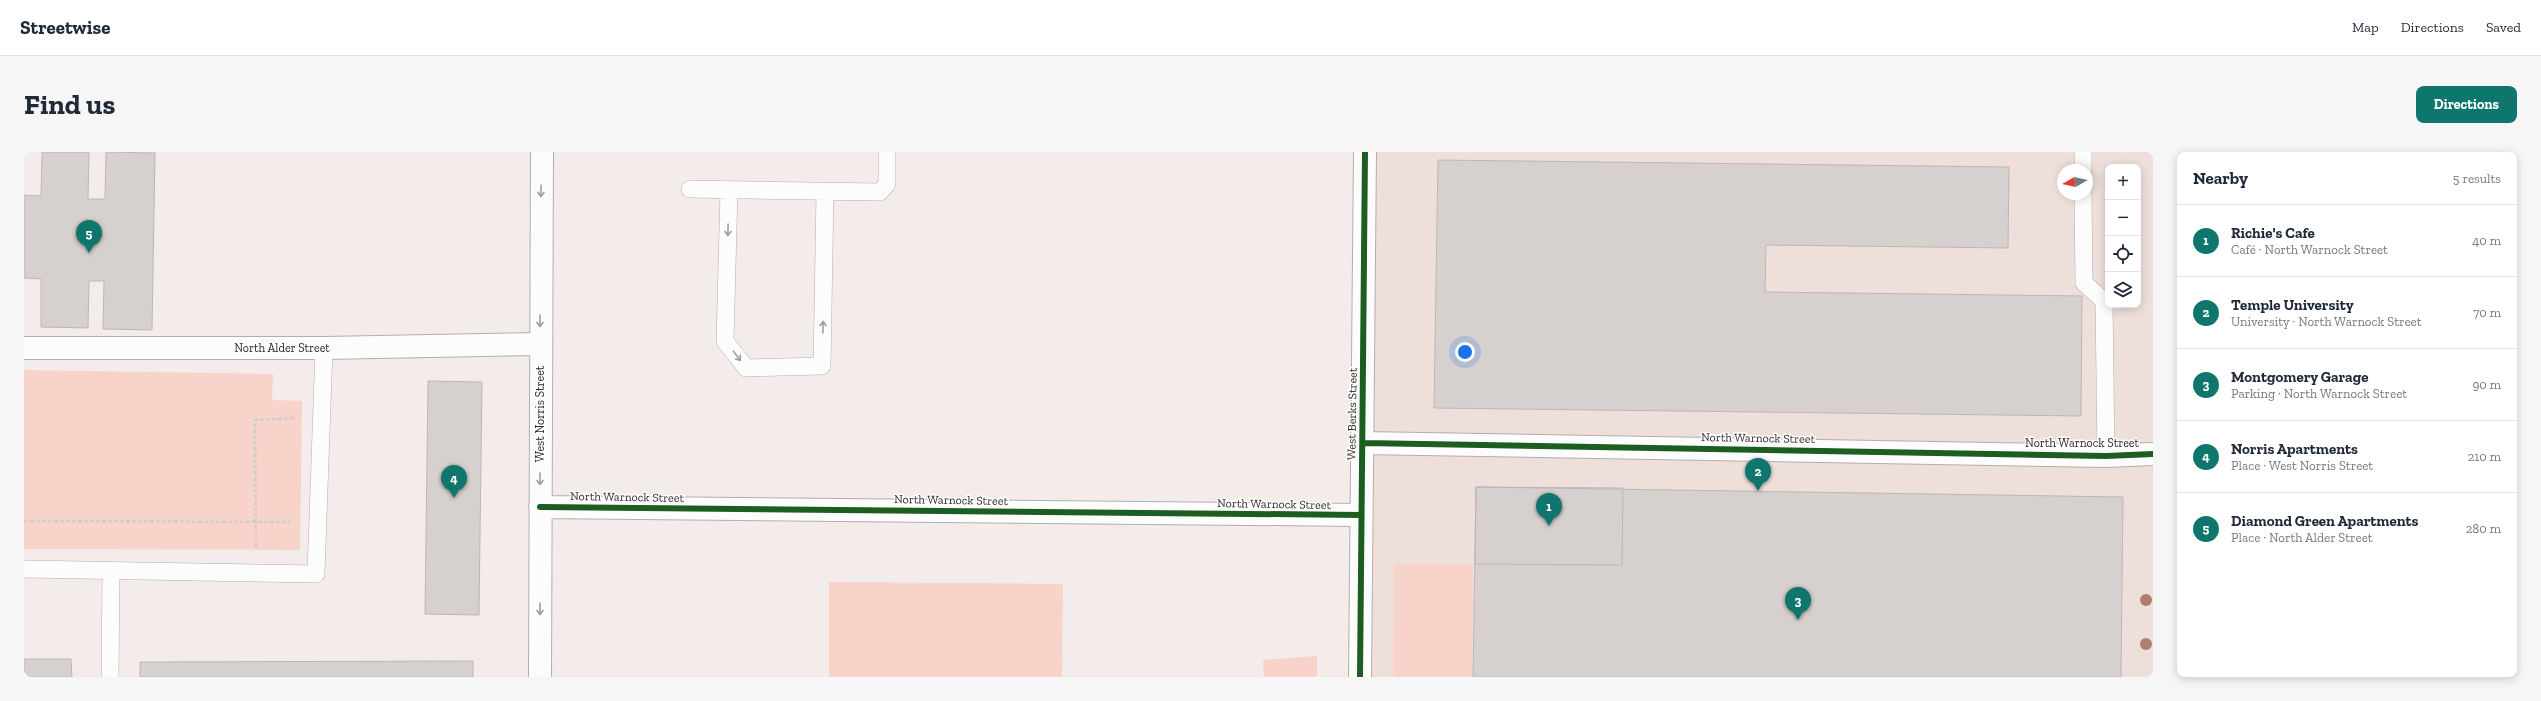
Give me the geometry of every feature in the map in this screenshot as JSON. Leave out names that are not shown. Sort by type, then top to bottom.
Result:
[{"type":"street","name":"West Norris Street","points":[[540,677],[540,344],[542,152]]},
{"type":"street","name":"West Berks Street","points":[[1360,677],[1365,152]]},
{"type":"street","name":"North Alder Street","points":[[24,348],[324,348],[540,344]]},
{"type":"street","name":"North Warnock Street","points":[[1363,443],[2106,456],[2153,454]]},
{"type":"street","name":"North Warnock Street","points":[[540,507],[1361,515]]},
{"type":"lane","points":[[690,189],[729,191],[880,192],[887,184],[887,152]]},
{"type":"lane","points":[[2083,152],[2083,164]]},
{"type":"lane","points":[[729,191],[726,341],[746,368],[822,366],[825,192]]},
{"type":"lane","points":[[2083,200],[2084,283],[2104,301],[2106,456]]},
{"type":"lane","points":[[24,569],[316,574],[324,348]]},
{"type":"lane","points":[[110,677],[111,571]]},
{"type":"path","points":[[255,573],[255,420],[322,417]]},
{"type":"path","points":[[24,520],[318,522]]},
{"type":"shaded area","points":[[1365,152],[2153,152],[2153,677],[1361,677]]},
{"type":"shaded area","points":[[24,370],[273,374],[272,400],[302,401],[300,550],[24,549]]},
{"type":"shaded area","points":[[1394,564],[1473,565],[1472,676],[1393,677]]},
{"type":"shaded area","points":[[829,582],[1063,584],[1062,677],[829,677]]},
{"type":"shaded area","points":[[1317,656],[1317,677],[1264,677],[1263,660]]},
{"type":"building","points":[[42,152],[89,152],[88,199],[105,199],[106,152],[155,153],[152,330],[103,329],[104,281],[89,281],[88,328],[41,327],[41,279],[24,278],[24,195],[41,196]]},
{"type":"building","points":[[1438,160],[2009,167],[2008,248],[1766,245],[1765,292],[2082,296],[2081,416],[1434,408]]},
{"type":"building","points":[[428,381],[482,382],[479,615],[425,614]]},
{"type":"building","points":[[1476,487],[1623,488],[1622,565],[1475,564]]},
{"type":"building","points":[[1476,487],[2123,497],[2121,677],[1473,677]]},
{"type":"building","points":[[24,659],[71,659],[72,677],[24,677]]},
{"type":"building","points":[[473,661],[473,677],[140,677],[140,662]]},
{"type":"cycle path","points":[[1360,677],[1365,152]]},
{"type":"cycle path","points":[[1363,443],[2106,456],[2153,454]]},
{"type":"cycle path","points":[[540,507],[1361,515]]},
{"type":"place","name":"Diamond Green Apartments","points":[[89,253]]},
{"type":"place","name":"Temple University","points":[[1758,491]]},
{"type":"place","name":"Norris Apartments","points":[[454,498]]},
{"type":"place","name":"Richie's Cafe","points":[[1549,526]]},
{"type":"place","name":"Montgomery Garage","points":[[1798,620]]}]
